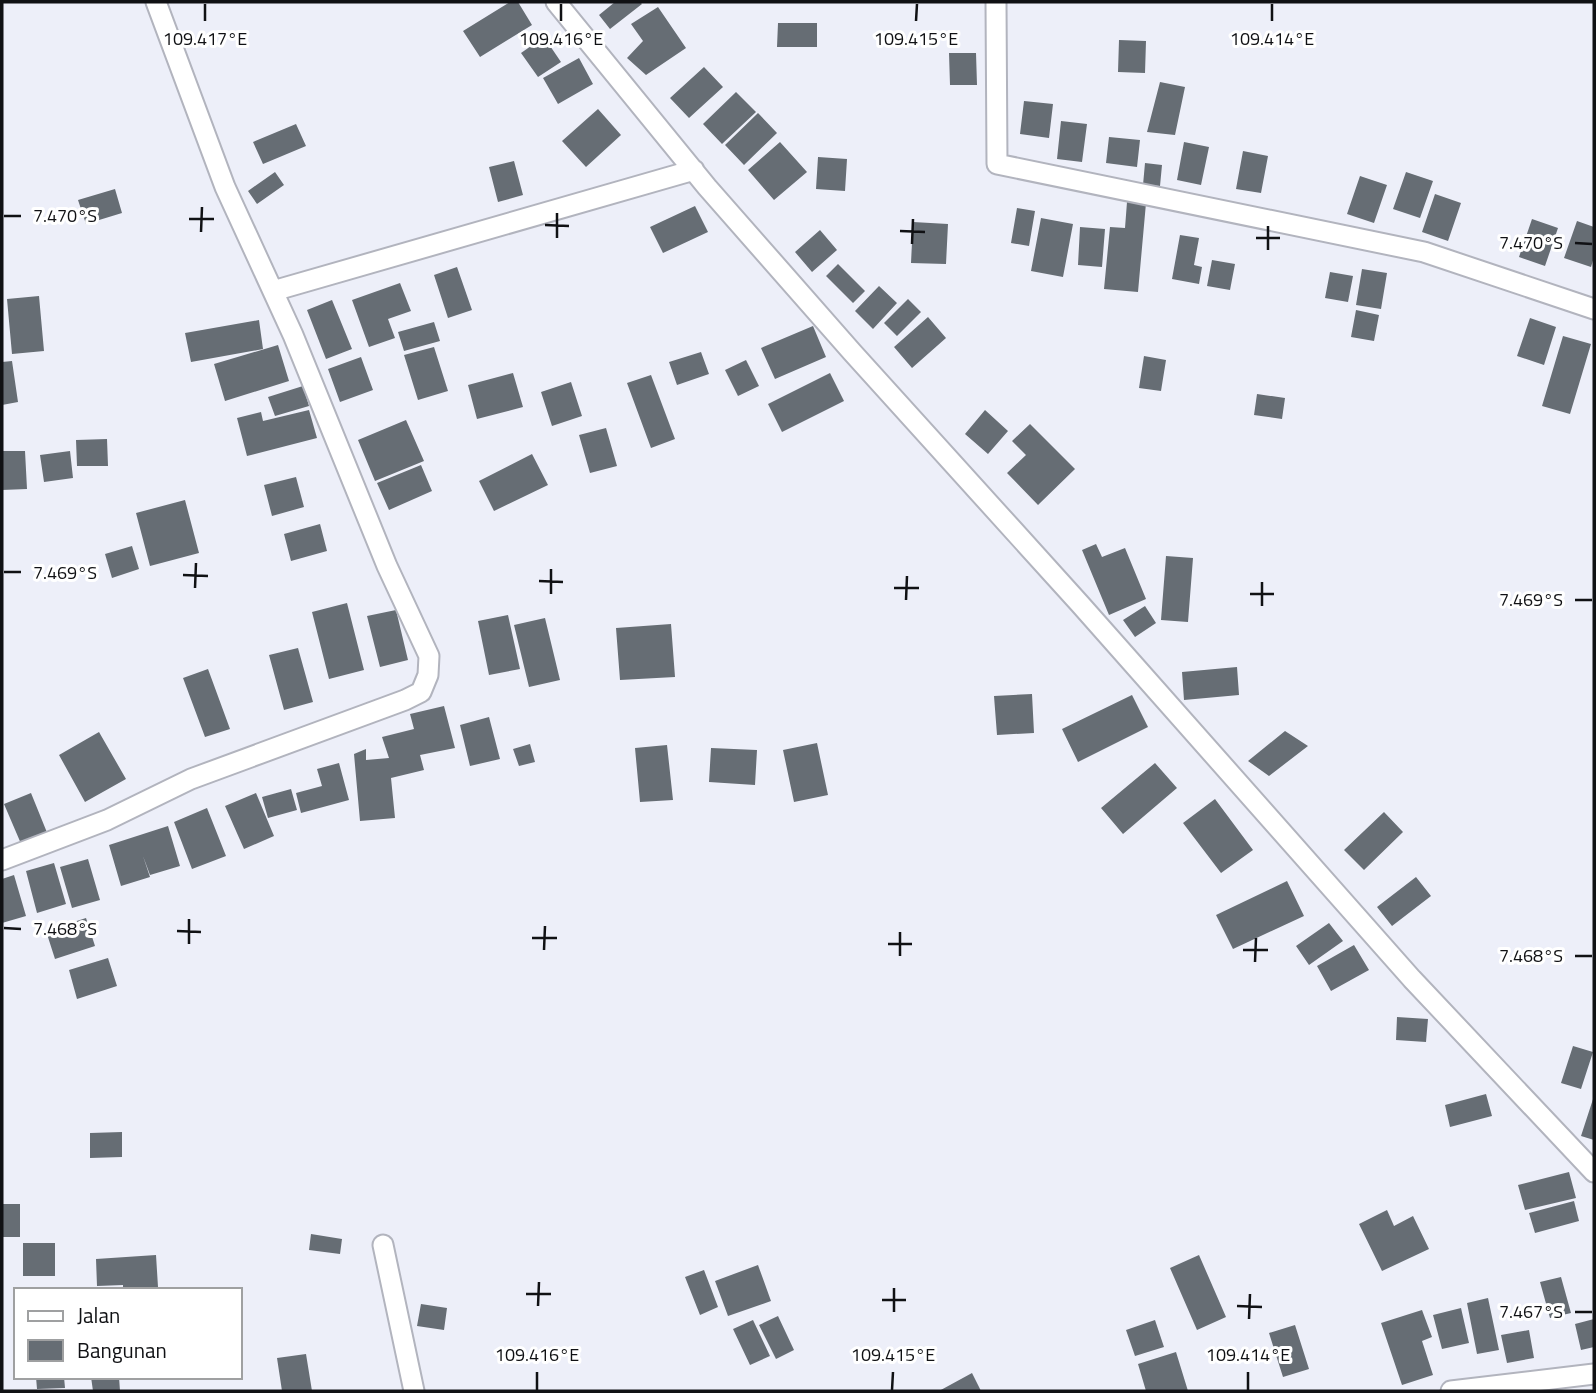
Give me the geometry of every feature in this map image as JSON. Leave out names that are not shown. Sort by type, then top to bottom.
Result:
[{"type":"street","points":[[2,860],[107,820],[191,779],[405,699],[421,692],[428,675],[429,656],[387,566],[293,335],[225,187],[156,2]]},
{"type":"street","points":[[556,2],[694,170],[852,352],[1090,614],[1412,979],[1594,1172]]},
{"type":"street","points":[[996,2],[997,164],[1424,252],[1594,309]]},
{"type":"street","points":[[273,291],[694,170]]},
{"type":"street","points":[[383,1245],[414,1391]]},
{"type":"street","points":[[1451,1391],[1594,1374]]},
{"type":"building","points":[[510,2],[518,2],[532,25],[480,57],[463,31]]},
{"type":"building","points":[[615,2],[642,4],[610,29],[599,15]]},
{"type":"building","points":[[658,7],[686,48],[646,75],[627,58],[643,41],[631,24]]},
{"type":"building","points":[[778,23],[817,23],[817,47],[777,47]]},
{"type":"building","points":[[544,37],[561,62],[538,77],[521,53]]},
{"type":"building","points":[[1119,40],[1146,41],[1145,73],[1118,72]]},
{"type":"building","points":[[949,53],[976,53],[977,85],[950,85]]},
{"type":"building","points":[[579,58],[593,84],[558,104],[543,78]]},
{"type":"building","points":[[704,67],[723,87],[689,118],[670,98]]},
{"type":"building","points":[[1160,82],[1185,87],[1175,135],[1147,132]]},
{"type":"building","points":[[736,92],[756,112],[722,144],[703,124]]},
{"type":"building","points":[[1024,101],[1053,104],[1049,138],[1020,134]]},
{"type":"building","points":[[598,109],[621,135],[586,167],[562,141]]},
{"type":"building","points":[[758,113],[777,133],[744,165],[725,145]]},
{"type":"building","points":[[1061,121],[1087,124],[1082,162],[1057,159]]},
{"type":"building","points":[[296,124],[306,146],[263,164],[253,142]]},
{"type":"building","points":[[1109,137],[1140,140],[1137,167],[1106,163]]},
{"type":"building","points":[[780,142],[807,172],[774,200],[748,170]]},
{"type":"building","points":[[1184,142],[1209,147],[1201,185],[1177,180]]},
{"type":"building","points":[[1243,151],[1268,156],[1261,193],[1236,189]]},
{"type":"building","points":[[818,157],[847,159],[845,191],[816,189]]},
{"type":"building","points":[[514,161],[523,195],[498,202],[489,167]]},
{"type":"building","points":[[1145,163],[1162,165],[1160,186],[1143,185]]},
{"type":"building","points":[[275,172],[284,185],[257,204],[248,191]]},
{"type":"building","points":[[1406,172],[1433,181],[1420,218],[1393,209]]},
{"type":"building","points":[[1360,176],[1387,185],[1374,223],[1347,214]]},
{"type":"building","points":[[115,189],[122,213],[86,224],[78,200]]},
{"type":"building","points":[[1435,194],[1461,203],[1448,241],[1422,232]]},
{"type":"building","points":[[1127,202],[1146,203],[1138,292],[1104,289],[1110,227],[1125,228]]},
{"type":"building","points":[[695,206],[708,232],[663,253],[650,227]]},
{"type":"building","points":[[1017,208],[1035,211],[1029,246],[1011,243]]},
{"type":"building","points":[[1041,218],[1073,224],[1063,277],[1031,271]]},
{"type":"building","points":[[1532,219],[1558,228],[1545,266],[1519,257]]},
{"type":"building","points":[[1577,221],[1594,227],[1594,257],[1591,267],[1564,258]]},
{"type":"building","points":[[913,222],[948,224],[946,264],[911,263]]},
{"type":"building","points":[[1080,227],[1105,229],[1102,267],[1078,265]]},
{"type":"building","points":[[820,230],[837,250],[812,272],[795,252]]},
{"type":"building","points":[[1180,235],[1199,238],[1194,265],[1202,267],[1199,284],[1172,279]]},
{"type":"building","points":[[1212,260],[1235,264],[1230,290],[1207,286]]},
{"type":"building","points":[[838,264],[865,291],[853,303],[826,276]]},
{"type":"building","points":[[457,267],[472,310],[448,318],[434,275]]},
{"type":"building","points":[[1362,269],[1387,273],[1381,309],[1356,305]]},
{"type":"building","points":[[1330,272],[1353,276],[1348,302],[1325,298]]},
{"type":"building","points":[[400,283],[411,311],[388,319],[395,338],[369,347],[352,300]]},
{"type":"building","points":[[879,286],[897,303],[873,329],[855,311]]},
{"type":"building","points":[[39,296],[44,351],[12,354],[7,299]]},
{"type":"building","points":[[908,299],[921,312],[897,336],[884,323]]},
{"type":"building","points":[[332,300],[352,349],[326,359],[307,310]]},
{"type":"building","points":[[1356,310],[1379,315],[1374,341],[1351,337]]},
{"type":"building","points":[[928,317],[946,338],[912,368],[894,347]]},
{"type":"building","points":[[1530,318],[1556,327],[1544,365],[1517,356]]},
{"type":"building","points":[[259,320],[263,349],[191,362],[185,333]]},
{"type":"building","points":[[434,322],[440,341],[404,351],[398,332]]},
{"type":"building","points":[[813,326],[826,357],[775,379],[761,348]]},
{"type":"building","points":[[1563,336],[1591,344],[1570,414],[1542,406]]},
{"type":"building","points":[[278,345],[289,381],[225,401],[214,364]]},
{"type":"building","points":[[434,347],[448,391],[418,400],[404,355]]},
{"type":"building","points":[[701,352],[709,374],[677,385],[669,362]]},
{"type":"building","points":[[1144,356],[1166,360],[1161,391],[1139,388]]},
{"type":"building","points":[[361,357],[373,390],[340,402],[328,369]]},
{"type":"building","points":[[746,360],[759,386],[738,396],[725,370]]},
{"type":"building","points":[[12,361],[18,402],[2,405],[2,362]]},
{"type":"building","points":[[513,373],[523,407],[477,419],[468,385]]},
{"type":"building","points":[[830,373],[844,401],[782,432],[768,404]]},
{"type":"building","points":[[651,375],[675,439],[651,448],[627,383]]},
{"type":"building","points":[[571,382],[582,416],[552,426],[541,392]]},
{"type":"building","points":[[303,386],[309,406],[275,416],[268,397]]},
{"type":"building","points":[[1257,394],[1285,398],[1282,419],[1254,415]]},
{"type":"building","points":[[309,410],[317,438],[247,456],[237,418],[261,412],[263,421]]},
{"type":"building","points":[[985,410],[1008,431],[988,454],[965,434]]},
{"type":"building","points":[[406,420],[424,461],[375,481],[358,440]]},
{"type":"building","points":[[1030,424],[1075,469],[1038,505],[1007,473],[1026,455],[1012,441]]},
{"type":"building","points":[[606,428],[617,466],[590,473],[579,435]]},
{"type":"building","points":[[107,439],[108,466],[77,466],[76,440]]},
{"type":"building","points":[[2,451],[25,451],[27,489],[2,490]]},
{"type":"building","points":[[70,451],[73,478],[44,482],[40,455]]},
{"type":"building","points":[[532,454],[548,485],[494,511],[479,481]]},
{"type":"building","points":[[421,465],[432,491],[389,510],[377,483]]},
{"type":"building","points":[[296,477],[304,507],[272,516],[264,485]]},
{"type":"building","points":[[185,500],[199,553],[150,566],[136,513]]},
{"type":"building","points":[[320,524],[327,551],[291,561],[284,534]]},
{"type":"building","points":[[1096,544],[1102,557],[1125,548],[1146,599],[1109,615],[1082,550]]},
{"type":"building","points":[[132,546],[139,569],[112,578],[105,554]]},
{"type":"building","points":[[1166,556],[1193,558],[1188,622],[1161,620]]},
{"type":"building","points":[[347,603],[364,670],[329,679],[312,612]]},
{"type":"building","points":[[1145,606],[1156,623],[1135,637],[1123,620]]},
{"type":"building","points":[[396,610],[408,660],[380,667],[367,616]]},
{"type":"building","points":[[508,615],[520,669],[489,675],[478,621]]},
{"type":"building","points":[[545,618],[560,680],[529,687],[514,625]]},
{"type":"building","points":[[671,624],[675,677],[620,680],[616,628]]},
{"type":"building","points":[[298,648],[313,702],[284,710],[269,655]]},
{"type":"building","points":[[1237,667],[1239,695],[1184,700],[1182,672]]},
{"type":"building","points":[[208,669],[230,729],[205,737],[183,678]]},
{"type":"building","points":[[1032,694],[1034,733],[997,735],[994,696]]},
{"type":"building","points":[[1132,695],[1148,727],[1078,762],[1062,729]]},
{"type":"building","points":[[444,706],[455,748],[420,755],[424,770],[391,778],[395,818],[360,821],[354,754],[366,749],[366,760],[389,758],[382,737],[414,729],[410,714]]},
{"type":"building","points":[[489,717],[500,759],[470,766],[460,725]]},
{"type":"building","points":[[1285,731],[1308,746],[1269,776],[1248,761]]},
{"type":"building","points":[[99,732],[126,779],[85,802],[59,755]]},
{"type":"building","points":[[817,743],[828,795],[794,802],[783,750]]},
{"type":"building","points":[[530,744],[535,762],[519,766],[513,749]]},
{"type":"building","points":[[667,745],[673,800],[640,802],[635,748]]},
{"type":"building","points":[[711,748],[757,750],[755,785],[709,782]]},
{"type":"building","points":[[339,763],[349,800],[301,813],[296,793],[322,786],[317,769]]},
{"type":"building","points":[[1155,763],[1177,788],[1123,834],[1101,808]]},
{"type":"building","points":[[291,789],[297,810],[268,818],[262,797]]},
{"type":"building","points":[[31,793],[48,835],[22,846],[4,804]]},
{"type":"building","points":[[256,793],[274,836],[244,849],[225,806]]},
{"type":"building","points":[[1215,799],[1253,850],[1221,873],[1183,823]]},
{"type":"building","points":[[207,808],[226,856],[192,869],[174,822]]},
{"type":"building","points":[[1384,812],[1403,832],[1364,870],[1344,850]]},
{"type":"building","points":[[168,826],[180,866],[150,875],[143,856],[150,877],[121,886],[109,845]]},
{"type":"building","points":[[88,859],[100,900],[72,908],[60,867]]},
{"type":"building","points":[[54,863],[66,904],[37,913],[26,871]]},
{"type":"building","points":[[14,875],[26,916],[2,923],[2,879]]},
{"type":"building","points":[[1416,877],[1431,896],[1392,926],[1377,907]]},
{"type":"building","points":[[1287,881],[1304,916],[1233,949],[1216,915]]},
{"type":"building","points":[[86,918],[95,946],[55,959],[46,931]]},
{"type":"building","points":[[1329,923],[1343,941],[1309,965],[1296,946]]},
{"type":"building","points":[[1354,945],[1369,970],[1331,991],[1317,966]]},
{"type":"building","points":[[108,958],[117,986],[77,999],[69,970]]},
{"type":"building","points":[[1397,1017],[1428,1019],[1426,1042],[1396,1040]]},
{"type":"building","points":[[1573,1046],[1593,1052],[1581,1089],[1561,1083]]},
{"type":"building","points":[[1486,1094],[1492,1116],[1450,1127],[1445,1105]]},
{"type":"building","points":[[1594,1096],[1594,1140],[1581,1136]]},
{"type":"building","points":[[122,1132],[122,1157],[90,1158],[90,1133]]},
{"type":"building","points":[[1569,1172],[1576,1198],[1525,1210],[1518,1185]]},
{"type":"building","points":[[1574,1201],[1579,1221],[1535,1233],[1529,1213]]},
{"type":"building","points":[[2,1204],[20,1204],[20,1237],[2,1237]]},
{"type":"building","points":[[1387,1210],[1394,1226],[1413,1216],[1429,1249],[1382,1271],[1359,1224]]},
{"type":"building","points":[[311,1234],[342,1239],[340,1254],[309,1250]]},
{"type":"building","points":[[23,1243],[55,1243],[55,1276],[23,1276]]},
{"type":"building","points":[[156,1255],[158,1287],[97,1286],[96,1259]]},
{"type":"building","points":[[1199,1255],[1226,1317],[1197,1330],[1170,1268]]},
{"type":"building","points":[[758,1265],[771,1301],[728,1316],[715,1281]]},
{"type":"building","points":[[704,1270],[718,1307],[700,1315],[685,1277]]},
{"type":"building","points":[[1561,1277],[1571,1313],[1550,1318],[1540,1282]]},
{"type":"building","points":[[1488,1298],[1499,1350],[1477,1354],[1467,1303]]},
{"type":"building","points":[[421,1304],[447,1308],[444,1330],[417,1326]]},
{"type":"building","points":[[1461,1308],[1469,1343],[1442,1349],[1433,1315]]},
{"type":"building","points":[[1422,1310],[1432,1337],[1422,1341],[1433,1375],[1402,1385],[1381,1323]]},
{"type":"building","points":[[778,1316],[794,1350],[776,1359],[759,1325]]},
{"type":"building","points":[[1594,1319],[1594,1347],[1581,1350],[1575,1324]]},
{"type":"building","points":[[753,1320],[770,1356],[750,1365],[733,1329]]},
{"type":"building","points":[[1155,1320],[1164,1347],[1135,1356],[1126,1330]]},
{"type":"building","points":[[1295,1325],[1309,1369],[1283,1377],[1269,1333]]},
{"type":"building","points":[[1529,1330],[1534,1358],[1507,1363],[1501,1335]]},
{"type":"building","points":[[1176,1352],[1188,1391],[1146,1391],[1138,1364]]},
{"type":"building","points":[[306,1354],[312,1391],[282,1391],[277,1358]]},
{"type":"building","points":[[972,1373],[981,1391],[939,1391]]},
{"type":"building","points":[[36,1379],[64,1379],[65,1388],[37,1389]]},
{"type":"building","points":[[91,1379],[119,1379],[120,1391],[93,1391]]}]
